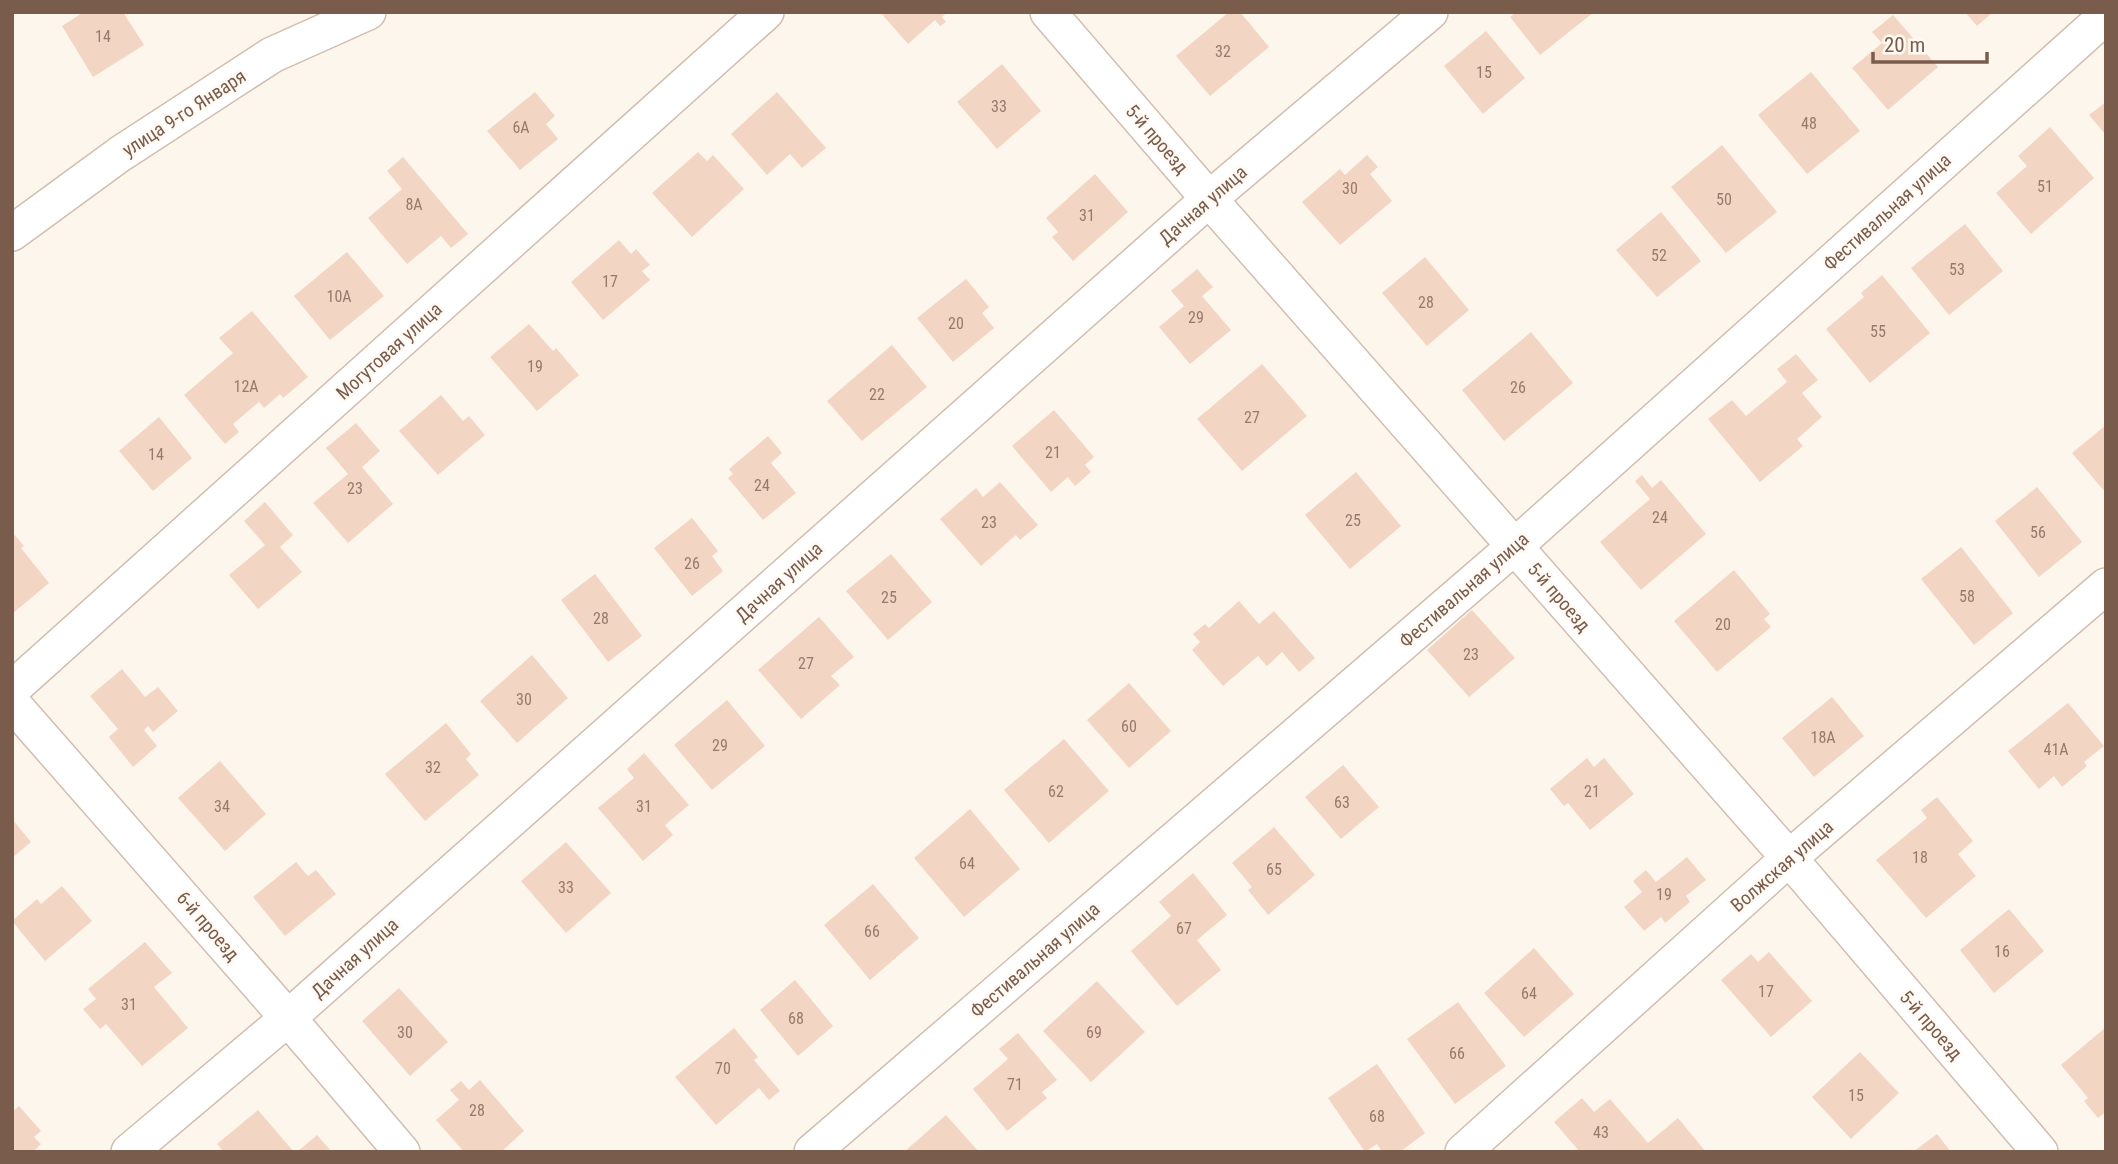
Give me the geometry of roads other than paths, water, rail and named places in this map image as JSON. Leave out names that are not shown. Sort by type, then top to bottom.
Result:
[{"type":"street","name":"улица 9-го Января","points":[[12,233],[120,154],[272,55],[368,12]]},
{"type":"street","name":"Могутовая улица","points":[[12,689],[766,12]]},
{"type":"street","name":"5-й проезд","points":[[1048,12],[1789,858],[2040,1152]]},
{"type":"street","name":"Дачная улица","points":[[129,1152],[288,1018],[1209,199],[1430,12]]},
{"type":"street","name":"Фестивальная улица","points":[[812,1152],[1514,547],[2106,16]]},
{"type":"street","name":"Волжская улица","points":[[1463,1152],[1789,858],[2106,586]]},
{"type":"street","name":"6-й проезд","points":[[12,703],[402,1152]]}]
